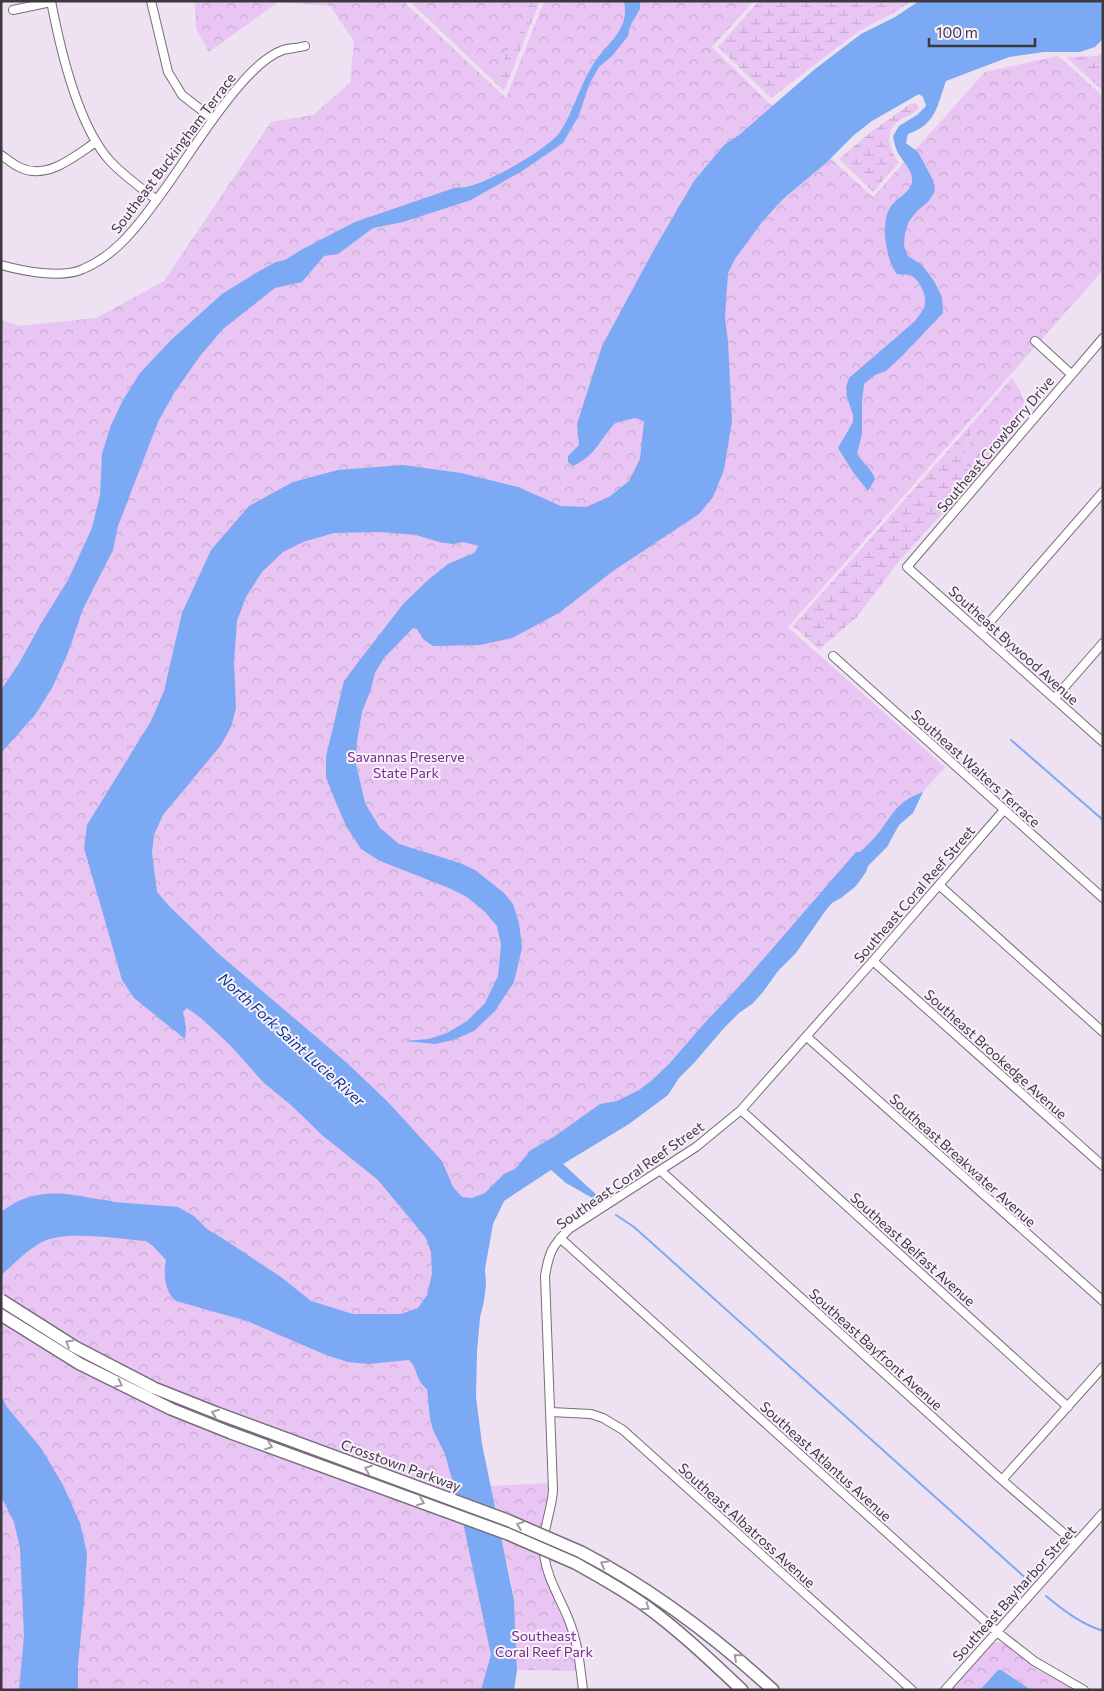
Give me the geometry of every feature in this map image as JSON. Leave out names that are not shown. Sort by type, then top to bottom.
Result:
[{"type":"main road","name":"Crosstown Parkway","points":[[1,1300],[75,1347],[154,1388],[217,1414],[524,1526],[581,1552],[632,1580],[678,1611],[726,1648],[773,1690]]},
{"type":"main road","name":"Crosstown Parkway","points":[[1,1315],[80,1364],[171,1409],[231,1433],[499,1531],[540,1547],[575,1564],[620,1589],[654,1612],[742,1690]]},
{"type":"street","points":[[151,1],[168,72],[182,95],[213,119]]},
{"type":"street","points":[[13,10],[51,2],[66,66],[78,102],[96,142],[115,166],[157,200]]},
{"type":"street","name":"Southeast Buckingham Terrace","points":[[1,265],[30,272],[58,273],[82,270],[109,254],[129,237],[213,119],[247,76],[267,59],[282,50],[305,46]]},
{"type":"street","points":[[1,155],[21,168],[40,172],[59,166],[96,142]]},
{"type":"street","name":"Southeast Crowberry Drive","points":[[907,566],[1103,338]]},
{"type":"street","points":[[1035,341],[1071,374]]},
{"type":"street","points":[[981,632],[1103,492]]},
{"type":"street","name":"Southeast Bywood Avenue","points":[[907,566],[1103,742]]},
{"type":"street","points":[[1054,698],[1103,643]]},
{"type":"street","name":"Southeast Walters Terrace","points":[[833,656],[1103,898]]},
{"type":"street","name":"Southeast Coral Reef Street","points":[[583,1690],[576,1640],[568,1617],[551,1584],[544,1556],[544,1536],[553,1490],[546,1276],[549,1254],[569,1229],[661,1171],[741,1110],[807,1037],[1004,810]]},
{"type":"street","points":[[939,884],[1103,1032]]},
{"type":"street","name":"Southeast Brookedge Avenue","points":[[873,961],[1103,1166]]},
{"type":"street","name":"Southeast Breakwater Avenue","points":[[807,1037],[1103,1301]]},
{"type":"street","name":"Southeast Belfast Avenue","points":[[741,1110],[1068,1407]]},
{"type":"street","name":"Southeast Bayfront Avenue","points":[[661,1171],[1002,1480],[1075,1543]]},
{"type":"street","name":"Southeast Atlantus Avenue","points":[[560,1238],[997,1632],[1034,1661],[1084,1690]]},
{"type":"street","points":[[1002,1480],[1103,1368]]},
{"type":"street","name":"Southeast Albatross Avenue","points":[[550,1412],[591,1414],[603,1418],[623,1430],[912,1690]]},
{"type":"street","name":"Southeast Bayharbor Street","points":[[945,1690],[1103,1513]]},
{"type":"green space","name":"Savannas Preserve State Park","points":[[195,1],[403,1],[506,98],[544,1],[754,1],[712,47],[766,100],[873,197],[985,72],[1058,56],[1103,96],[1103,270],[788,627],[945,767],[685,1061],[462,1217],[454,1254],[499,1690],[1,1690],[1,320],[20,326],[96,318],[164,281],[271,122],[313,115],[350,83],[354,41],[330,6],[278,2],[209,52],[196,28]]},
{"type":"green space","points":[[409,1],[528,1],[523,27],[505,55],[498,85]]},
{"type":"green space","points":[[528,1],[540,1],[504,91],[498,85],[505,55],[523,27]]},
{"type":"green space","points":[[759,1],[912,1],[859,31],[771,98],[718,47]]},
{"type":"green space","points":[[1103,53],[1103,91],[1066,57],[1097,56]]},
{"type":"green space","points":[[916,103],[919,108],[896,123],[892,128],[889,138],[891,148],[899,162],[873,192],[839,159],[871,132],[910,104]]},
{"type":"green space","points":[[1012,378],[1024,402],[1020,420],[1007,442],[978,477],[968,473],[965,457],[975,420]]},
{"type":"green space","points":[[975,420],[965,456],[968,473],[976,476],[899,561],[857,617],[820,650],[793,626]]},
{"type":"green space","name":"Southeast Coral Reef Park","points":[[550,1483],[551,1493],[545,1521],[546,1576],[554,1598],[570,1630],[577,1671],[517,1670],[514,1600],[511,1580],[489,1486]]},
{"type":"green space","points":[[997,1642],[1003,1643],[1039,1670],[1076,1690],[950,1690],[979,1656]]},
{"type":"water","points":[[624,1],[640,1],[640,9],[630,26],[628,36],[612,56],[599,67],[589,85],[579,115],[563,143],[522,171],[471,200],[403,222],[373,228],[338,254],[324,256],[302,282],[275,288],[223,329],[200,356],[174,393],[158,422],[118,526],[113,550],[83,609],[68,653],[52,688],[35,715],[1,753],[1,690],[18,665],[68,580],[92,528],[100,495],[102,454],[111,425],[123,400],[140,373],[171,340],[222,294],[261,270],[276,262],[285,260],[355,222],[454,188],[468,187],[491,178],[518,164],[544,147],[560,132],[589,71],[621,28],[625,11]]},
{"type":"water","name":"North Fork Saint Lucie River","points":[[919,1],[1103,1],[1103,39],[1095,47],[1080,52],[1044,52],[1009,57],[946,81],[938,106],[930,119],[918,130],[908,134],[906,143],[918,152],[933,180],[935,191],[928,202],[909,221],[905,233],[904,246],[908,256],[922,265],[934,281],[942,297],[943,313],[886,371],[875,375],[864,384],[862,434],[857,454],[874,475],[875,479],[868,491],[838,448],[853,422],[846,387],[849,378],[915,321],[925,305],[923,291],[919,283],[910,275],[897,274],[893,268],[887,251],[885,232],[885,223],[890,208],[908,190],[912,182],[911,174],[897,151],[893,136],[899,126],[917,115],[926,106],[923,97],[919,94],[872,121],[854,135],[826,163],[783,199],[762,222],[735,259],[728,273],[725,317],[732,421],[724,470],[713,497],[699,514],[613,571],[559,613],[512,638],[480,645],[433,646],[423,639],[417,629],[413,628],[384,658],[375,673],[362,712],[357,741],[356,764],[365,803],[380,828],[399,844],[460,863],[475,870],[504,893],[513,904],[519,923],[522,948],[514,982],[495,1011],[474,1031],[453,1040],[435,1044],[405,1041],[429,1039],[447,1033],[467,1021],[485,1003],[498,976],[501,945],[497,926],[485,912],[467,897],[380,861],[361,849],[346,826],[326,777],[326,757],[344,681],[404,603],[448,564],[474,553],[479,546],[463,542],[453,544],[439,542],[416,535],[379,532],[334,533],[303,542],[283,552],[262,572],[246,597],[237,621],[234,662],[236,708],[231,727],[221,745],[163,815],[154,835],[152,853],[157,892],[170,907],[220,955],[347,1063],[387,1101],[442,1161],[453,1187],[462,1197],[472,1198],[485,1193],[504,1174],[515,1169],[531,1150],[555,1136],[600,1104],[617,1101],[639,1090],[651,1081],[669,1064],[745,980],[856,852],[860,852],[875,837],[897,808],[902,803],[923,792],[913,813],[899,825],[887,847],[868,866],[856,886],[832,903],[796,953],[778,971],[763,992],[724,1028],[679,1078],[668,1095],[629,1124],[563,1164],[599,1197],[594,1199],[566,1183],[551,1170],[504,1201],[493,1224],[485,1269],[486,1285],[480,1317],[477,1352],[476,1397],[482,1444],[514,1600],[517,1670],[514,1690],[481,1690],[491,1655],[460,1508],[445,1454],[433,1430],[427,1389],[420,1382],[409,1360],[368,1364],[348,1362],[326,1355],[247,1321],[176,1301],[167,1288],[166,1260],[146,1241],[92,1236],[63,1236],[50,1239],[30,1250],[1,1275],[1,1212],[23,1200],[44,1194],[67,1194],[114,1202],[178,1207],[194,1216],[208,1230],[281,1277],[311,1301],[353,1314],[401,1314],[418,1308],[427,1295],[432,1274],[431,1252],[426,1238],[378,1180],[322,1135],[292,1106],[263,1082],[231,1046],[201,1018],[187,1008],[183,1012],[186,1028],[185,1039],[134,998],[122,980],[84,848],[87,825],[151,721],[164,691],[182,613],[211,550],[249,506],[293,482],[338,470],[403,465],[461,473],[518,487],[561,506],[586,507],[609,497],[629,481],[640,459],[644,421],[635,418],[615,423],[592,452],[581,462],[573,466],[568,462],[568,456],[579,445],[577,424],[602,346],[656,246],[694,181],[724,145],[739,135],[815,69],[861,34],[895,17]]},
{"type":"water","points":[[1,1396],[7,1407],[41,1448],[63,1485],[80,1523],[87,1553],[78,1664],[78,1690],[19,1690],[24,1636],[20,1548],[14,1522],[1,1496]]},
{"type":"water","points":[[998,1670],[1001,1670],[1031,1690],[980,1690]]},
{"type":"waterway","points":[[1011,740],[1103,820]]},
{"type":"waterway","points":[[616,1215],[634,1227],[1029,1581]]},
{"type":"waterway","points":[[1046,1596],[1080,1621],[1103,1631]]}]
